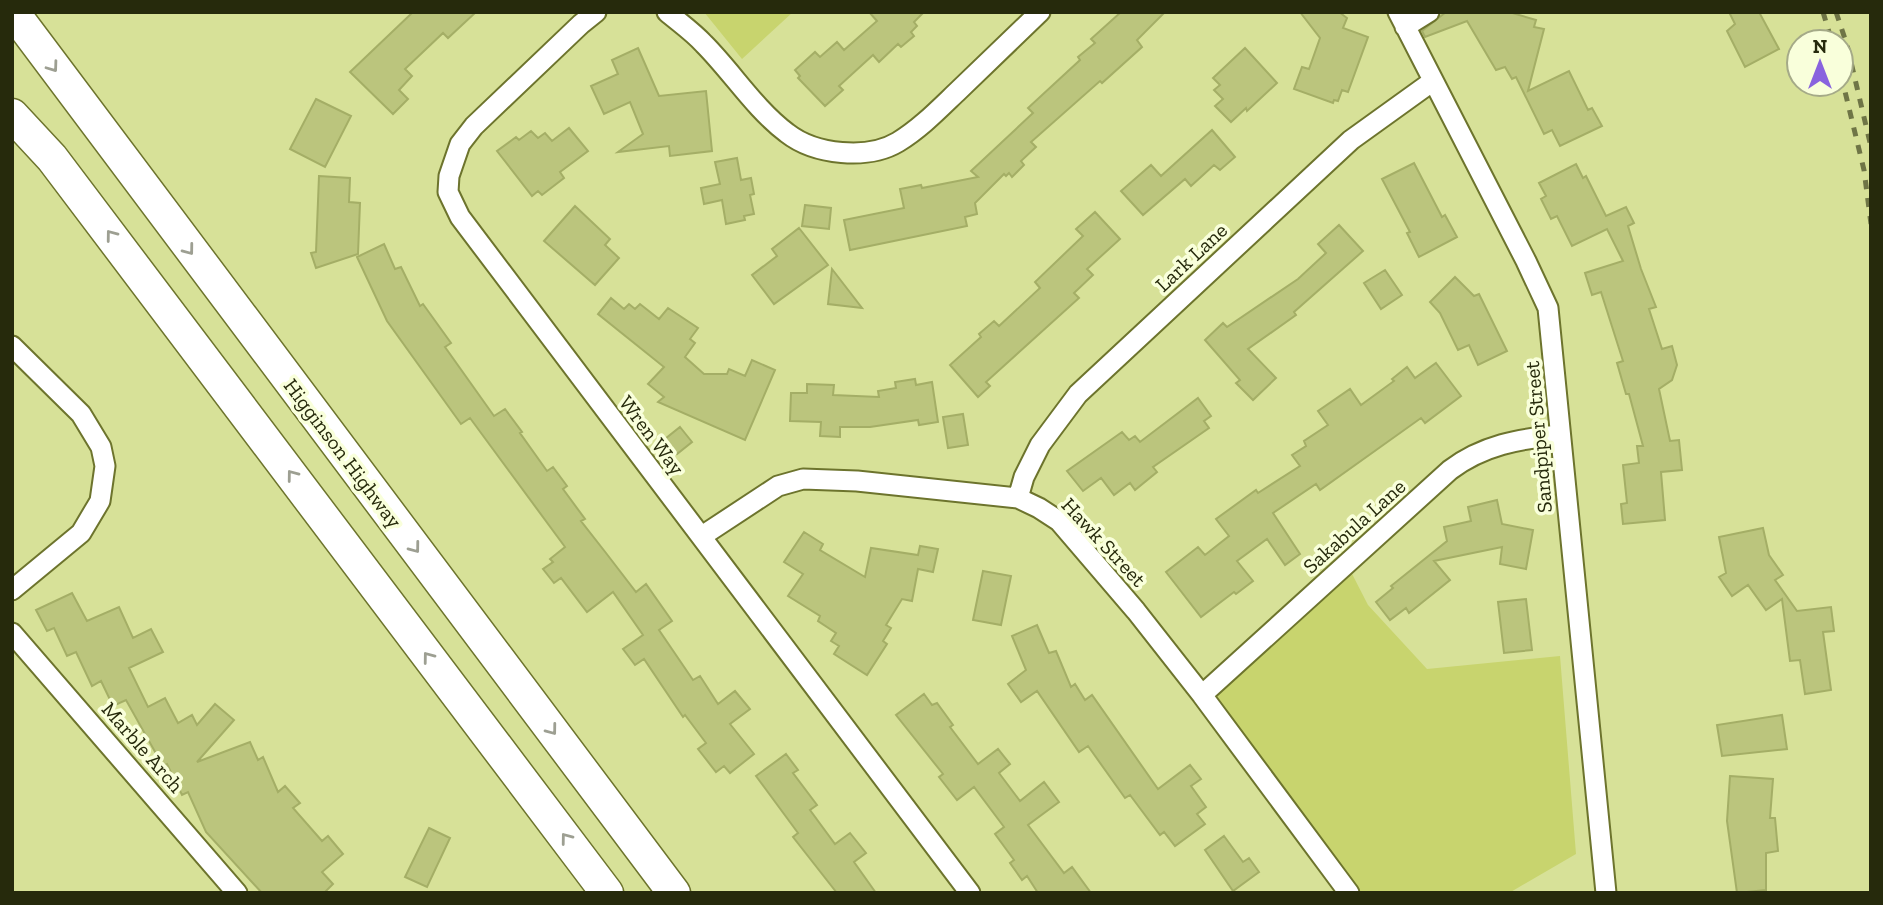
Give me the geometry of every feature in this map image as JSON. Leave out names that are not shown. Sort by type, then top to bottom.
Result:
[{"type":"highway","name":"Higginson Highway","points":[[13,12],[674,893]]},
{"type":"highway","points":[[12,115],[52,158],[607,893]]},
{"type":"street","name":"Wren Way","points":[[596,12],[580,24],[474,126],[460,144],[451,166],[448,192],[454,208],[970,893]]},
{"type":"street","points":[[667,12],[702,42],[788,134],[808,146],[854,152],[880,149],[898,142],[933,115],[1040,12]]},
{"type":"street","points":[[1402,19],[1429,12]]},
{"type":"street","name":"Sandpiper Street","points":[[1402,19],[1548,308],[1606,893]]},
{"type":"street","name":"Lark Lane","points":[[1018,498],[1024,477],[1040,445],[1078,394],[1351,140],[1433,81]]},
{"type":"street","points":[[12,346],[81,414],[101,447],[105,466],[100,501],[80,533],[12,590]]},
{"type":"street","name":"Sakabula Lane","points":[[1202,695],[1466,458],[1524,438],[1559,435]]},
{"type":"street","name":"Hawk Street","points":[[702,536],[778,486],[803,479],[857,481],[1018,498],[1039,508],[1059,521],[1136,611],[1349,893]]},
{"type":"street","name":"Marble Arch","points":[[12,633],[237,893]]},
{"type":"green space","points":[[704,12],[793,12],[742,59]]},
{"type":"green space","points":[[1349,568],[1368,605],[1427,669],[1560,656],[1576,854],[1509,893],[1357,893],[1208,694]]},
{"type":"building","points":[[413,12],[476,12],[448,38],[443,33],[405,69],[412,76],[399,90],[408,99],[393,114],[350,72]]},
{"type":"building","points":[[869,12],[924,12],[914,22],[917,26],[911,32],[914,36],[901,47],[898,44],[879,62],[873,55],[839,86],[843,90],[825,106],[798,78],[800,76],[795,70],[815,52],[820,57],[837,42],[844,50],[877,21]]},
{"type":"building","points":[[1121,12],[1165,12],[1137,40],[1142,47],[1031,142],[1036,147],[1021,161],[1024,165],[1012,177],[1009,173],[1006,176],[1004,174],[975,203],[977,214],[965,217],[967,226],[850,250],[844,220],[904,208],[900,189],[921,185],[922,188],[978,177],[971,171],[1033,113],[1028,108],[1080,60],[1078,57],[1095,43],[1091,39]]},
{"type":"building","points":[[1300,12],[1339,12],[1347,18],[1343,28],[1368,37],[1348,92],[1342,90],[1338,101],[1334,100],[1333,103],[1294,89],[1302,67],[1309,69],[1320,38]]},
{"type":"building","points":[[1446,12],[1509,12],[1536,20],[1534,27],[1544,29],[1528,91],[1569,71],[1588,110],[1592,108],[1602,126],[1560,146],[1552,130],[1544,134],[1516,77],[1512,79],[1505,67],[1496,70],[1467,21],[1425,37],[1422,31]]},
{"type":"building","points":[[1729,12],[1759,12],[1779,49],[1745,67],[1727,31],[1735,24]]},
{"type":"building","points":[[638,48],[659,96],[706,91],[712,151],[670,156],[669,146],[618,152],[643,134],[630,102],[604,114],[591,86],[618,74],[612,60]]},
{"type":"building","points":[[1245,48],[1277,83],[1231,122],[1215,106],[1223,99],[1214,90],[1220,85],[1213,78]]},
{"type":"building","points":[[316,99],[351,116],[325,167],[290,149]]},
{"type":"building","points":[[569,128],[588,151],[560,172],[564,178],[542,195],[538,191],[532,196],[497,151],[516,137],[519,140],[531,131],[538,138],[545,133],[552,141]]},
{"type":"building","points":[[1212,130],[1235,157],[1220,170],[1214,165],[1191,186],[1185,179],[1143,215],[1121,191],[1151,165],[1161,176]]},
{"type":"building","points":[[737,158],[741,180],[751,178],[754,194],[750,195],[754,214],[744,216],[745,220],[726,224],[722,200],[704,204],[701,188],[720,184],[715,162]]},
{"type":"building","points":[[1414,163],[1442,217],[1445,215],[1457,237],[1419,257],[1407,233],[1410,232],[1382,179]]},
{"type":"building","points":[[1576,164],[1583,178],[1586,176],[1606,216],[1626,207],[1634,223],[1628,226],[1656,307],[1649,309],[1662,349],[1672,346],[1677,365],[1672,380],[1659,389],[1670,441],[1679,440],[1682,470],[1661,472],[1665,520],[1623,524],[1621,504],[1627,503],[1623,465],[1639,463],[1637,446],[1643,446],[1629,394],[1626,394],[1617,363],[1623,361],[1601,292],[1592,295],[1585,273],[1623,261],[1607,229],[1572,246],[1557,216],[1551,219],[1541,199],[1546,196],[1539,183]]},
{"type":"building","points":[[319,176],[350,178],[349,202],[360,203],[358,254],[316,268],[311,253],[316,252]]},
{"type":"building","points":[[805,205],[831,208],[829,229],[802,226]]},
{"type":"building","points":[[575,206],[610,239],[605,245],[619,258],[595,285],[544,241]]},
{"type":"building","points":[[1095,212],[1120,239],[1087,269],[1093,275],[1074,293],[1079,298],[986,382],[990,386],[978,397],[950,365],[981,337],[979,334],[994,321],[999,326],[1040,288],[1035,282],[1083,236],[1076,229]]},
{"type":"building","points":[[1339,225],[1363,251],[1294,312],[1296,315],[1248,349],[1276,378],[1253,400],[1236,383],[1240,380],[1205,340],[1223,323],[1227,327],[1298,279],[1326,253],[1318,244]]},
{"type":"building","points":[[799,228],[828,265],[774,304],[752,275],[777,256],[772,249]]},
{"type":"building","points":[[384,244],[395,269],[401,267],[420,306],[423,304],[451,343],[445,347],[494,416],[505,409],[547,471],[553,467],[567,486],[563,489],[585,519],[581,521],[636,592],[646,584],[672,621],[659,630],[693,680],[700,676],[718,704],[735,691],[750,709],[730,724],[754,754],[730,773],[724,766],[716,772],[698,749],[706,743],[685,715],[683,717],[644,659],[635,665],[623,649],[643,635],[613,592],[587,612],[561,578],[554,583],[543,569],[553,562],[550,559],[565,547],[470,418],[461,424],[387,321],[357,257]]},
{"type":"building","points":[[832,269],[862,308],[828,304]]},
{"type":"building","points":[[1385,270],[1402,295],[1381,309],[1364,283]]},
{"type":"building","points":[[1455,277],[1474,296],[1479,294],[1507,351],[1478,365],[1469,345],[1458,350],[1440,313],[1430,302]]},
{"type":"building","points":[[611,298],[624,309],[629,304],[635,309],[640,304],[659,319],[668,308],[698,328],[690,339],[695,343],[685,357],[704,374],[727,374],[729,369],[745,376],[752,360],[775,370],[745,440],[658,402],[664,397],[648,384],[664,367],[598,314]]},
{"type":"building","points":[[1436,363],[1461,396],[1425,423],[1421,418],[1320,490],[1316,484],[1273,513],[1300,554],[1285,565],[1267,539],[1237,561],[1253,581],[1201,617],[1166,572],[1198,547],[1205,555],[1229,536],[1216,519],[1256,490],[1258,493],[1300,466],[1292,455],[1306,446],[1304,441],[1328,425],[1318,411],[1350,389],[1361,405],[1394,381],[1392,379],[1407,367],[1415,378]]},
{"type":"building","points":[[915,379],[916,385],[932,382],[938,422],[919,425],[918,420],[870,427],[840,427],[840,437],[820,436],[821,422],[790,421],[791,393],[807,393],[807,384],[834,385],[833,395],[879,397],[878,391],[896,388],[895,382]]},
{"type":"building","points":[[1198,398],[1211,416],[1204,421],[1209,428],[1153,467],[1157,472],[1135,490],[1130,483],[1114,495],[1101,478],[1083,491],[1067,471],[1122,432],[1129,440],[1135,436],[1140,442]]},
{"type":"building","points":[[963,414],[968,445],[948,448],[943,417]]},
{"type":"building","points":[[680,427],[692,442],[677,454],[665,439]]},
{"type":"building","points":[[1497,500],[1502,524],[1533,530],[1526,569],[1500,564],[1502,547],[1434,561],[1450,580],[1409,613],[1406,608],[1390,620],[1376,602],[1393,588],[1391,586],[1447,541],[1444,527],[1471,521],[1468,507]]},
{"type":"building","points":[[1763,528],[1769,555],[1783,575],[1775,580],[1797,611],[1831,607],[1834,631],[1823,632],[1831,690],[1805,694],[1800,660],[1790,661],[1782,599],[1766,610],[1748,585],[1732,596],[1719,577],[1726,573],[1719,537]]},
{"type":"building","points":[[804,532],[823,544],[820,550],[865,577],[871,548],[918,555],[920,546],[938,549],[933,572],[918,569],[912,601],[902,599],[886,625],[891,628],[883,641],[887,644],[867,675],[834,654],[839,646],[831,641],[836,633],[818,621],[820,616],[788,596],[803,574],[784,562]]},
{"type":"building","points":[[983,571],[1011,576],[1001,625],[973,620]]},
{"type":"building","points":[[72,593],[87,621],[119,607],[133,638],[151,629],[163,652],[129,668],[148,707],[165,698],[178,723],[192,715],[197,725],[215,704],[234,720],[197,762],[250,742],[258,760],[263,757],[278,792],[285,786],[300,803],[293,808],[322,841],[328,836],[343,854],[322,872],[333,884],[324,893],[262,893],[206,832],[188,792],[182,795],[167,764],[163,766],[126,700],[113,706],[101,681],[92,686],[76,652],[67,656],[54,628],[47,631],[36,610]]},
{"type":"building","points":[[1526,599],[1532,650],[1504,653],[1498,602]]},
{"type":"building","points":[[1037,625],[1049,653],[1056,651],[1071,687],[1075,684],[1085,700],[1092,695],[1158,789],[1190,765],[1201,779],[1191,786],[1206,807],[1197,814],[1205,824],[1175,846],[1164,832],[1160,835],[1130,795],[1125,798],[1088,746],[1079,752],[1037,691],[1021,702],[1008,684],[1026,670],[1012,636]]},
{"type":"building","points":[[924,694],[932,705],[937,703],[953,725],[950,727],[978,764],[998,749],[1010,764],[999,773],[1020,801],[1044,782],[1059,802],[1028,825],[1064,873],[1072,867],[1091,893],[1038,893],[1027,876],[1022,880],[1010,863],[1014,860],[995,834],[1004,827],[974,787],[957,800],[939,777],[943,774],[896,715]]},
{"type":"building","points":[[1782,715],[1787,749],[1722,756],[1717,725]]},
{"type":"building","points":[[786,754],[798,770],[793,773],[817,805],[810,810],[835,844],[850,833],[866,853],[854,862],[876,893],[837,893],[793,837],[798,833],[756,776]]},
{"type":"building","points":[[1730,776],[1773,779],[1770,818],[1775,818],[1778,851],[1766,853],[1766,890],[1737,893],[1727,821]]},
{"type":"building","points":[[429,828],[450,838],[427,887],[405,877]]},
{"type":"building","points":[[1224,836],[1243,862],[1249,858],[1259,872],[1233,891],[1205,850]]},
{"type":"railway","points":[[1823,12],[1828,28]]},
{"type":"railway","points":[[1836,12],[1847,45],[1871,147]]},
{"type":"railway","points":[[1847,98],[1864,170],[1871,224]]}]
